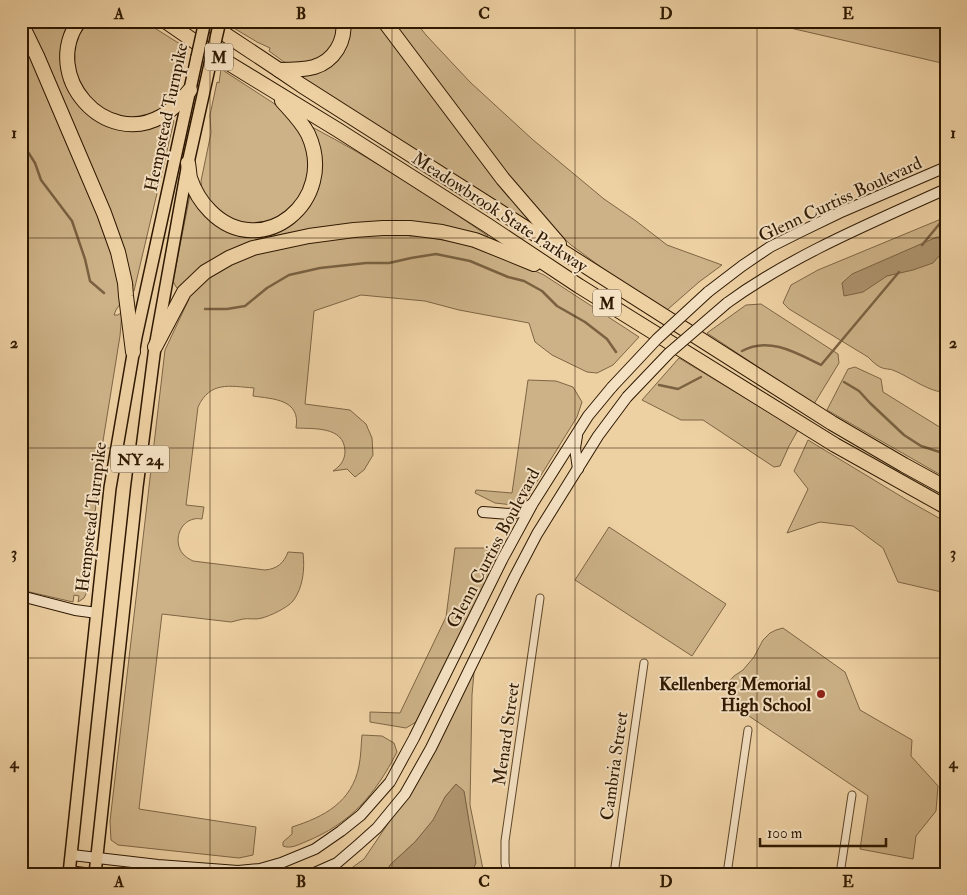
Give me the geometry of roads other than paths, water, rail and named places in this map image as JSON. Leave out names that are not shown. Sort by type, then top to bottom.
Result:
[{"type":"highway","points":[[78,21],[68,43],[67,60],[69,76],[83,101],[97,113],[110,120],[138,124],[162,116],[172,109],[190,90]]},
{"type":"highway","name":"Meadowbrook State Parkway","points":[[164,21],[834,445],[946,508]]},
{"type":"highway","name":"Meadowbrook State Parkway","points":[[205,21],[301,85],[832,423],[946,488]]},
{"type":"highway","points":[[279,70],[316,67],[328,60],[341,43],[344,29],[343,21]]},
{"type":"highway","points":[[384,21],[503,178],[568,254]]},
{"type":"highway","points":[[21,23],[104,213],[118,252],[125,283],[133,352]]},
{"type":"highway","points":[[188,163],[190,179],[203,204],[217,218],[228,225],[253,230],[277,225],[292,216],[301,207],[309,194],[314,180],[314,152],[303,125],[274,91]]},
{"type":"highway","points":[[155,347],[184,292],[205,272],[229,258],[253,248],[309,236],[383,228],[410,228],[442,232],[475,240],[558,272]]},
{"type":"main road","name":"Hempstead Turnpike","points":[[69,873],[110,488],[133,352],[205,21]]},
{"type":"main road","name":"Hempstead Turnpike","points":[[93,874],[137,487],[155,347],[188,163],[220,21]]},
{"type":"main road","name":"Glenn Curtiss Boulevard","points":[[72,855],[158,865],[260,872],[315,849],[341,831],[361,815],[390,782],[432,704],[502,560],[533,503],[588,416],[612,387],[678,318],[742,266],[770,248],[839,213],[946,167]]},
{"type":"main road","name":"Glenn Curtiss Boulevard","points":[[312,874],[337,863],[358,845],[377,828],[405,794],[431,748],[531,545],[598,436],[627,397],[669,353],[747,288],[818,248],[946,189]]},
{"type":"main road","points":[[578,432],[575,448],[578,469]]},
{"type":"main road","points":[[483,512],[509,514],[519,512],[533,503]]},
{"type":"main road","points":[[21,596],[75,610],[97,613]]},
{"type":"main road","points":[[69,873],[93,874]]},
{"type":"street","name":"Menard Street","points":[[507,874],[505,841],[540,598]]},
{"type":"street","name":"Cambria Street","points":[[614,874],[644,663]]},
{"type":"street","points":[[727,874],[748,730]]},
{"type":"street","points":[[840,874],[852,795]]},
{"type":"waterway","points":[[21,141],[35,163],[41,180],[72,221],[85,259],[90,281],[104,293]]},
{"type":"waterway","points":[[922,245],[946,216]]},
{"type":"waterway","points":[[205,309],[227,309],[245,306],[267,288],[289,275],[320,268],[366,263],[389,263],[436,254],[470,261],[508,277],[524,281],[542,291],[557,306],[585,322],[607,339],[616,352]]},
{"type":"waterway","points":[[742,351],[762,345],[773,346],[793,351],[821,365],[899,272]]},
{"type":"waterway","points":[[659,385],[678,389],[701,377]]},
{"type":"waterway","points":[[844,382],[859,391],[904,435],[921,446],[946,454]]},
{"type":"place","name":"Kellenberg Memorial High School","points":[[821,694]]}]
